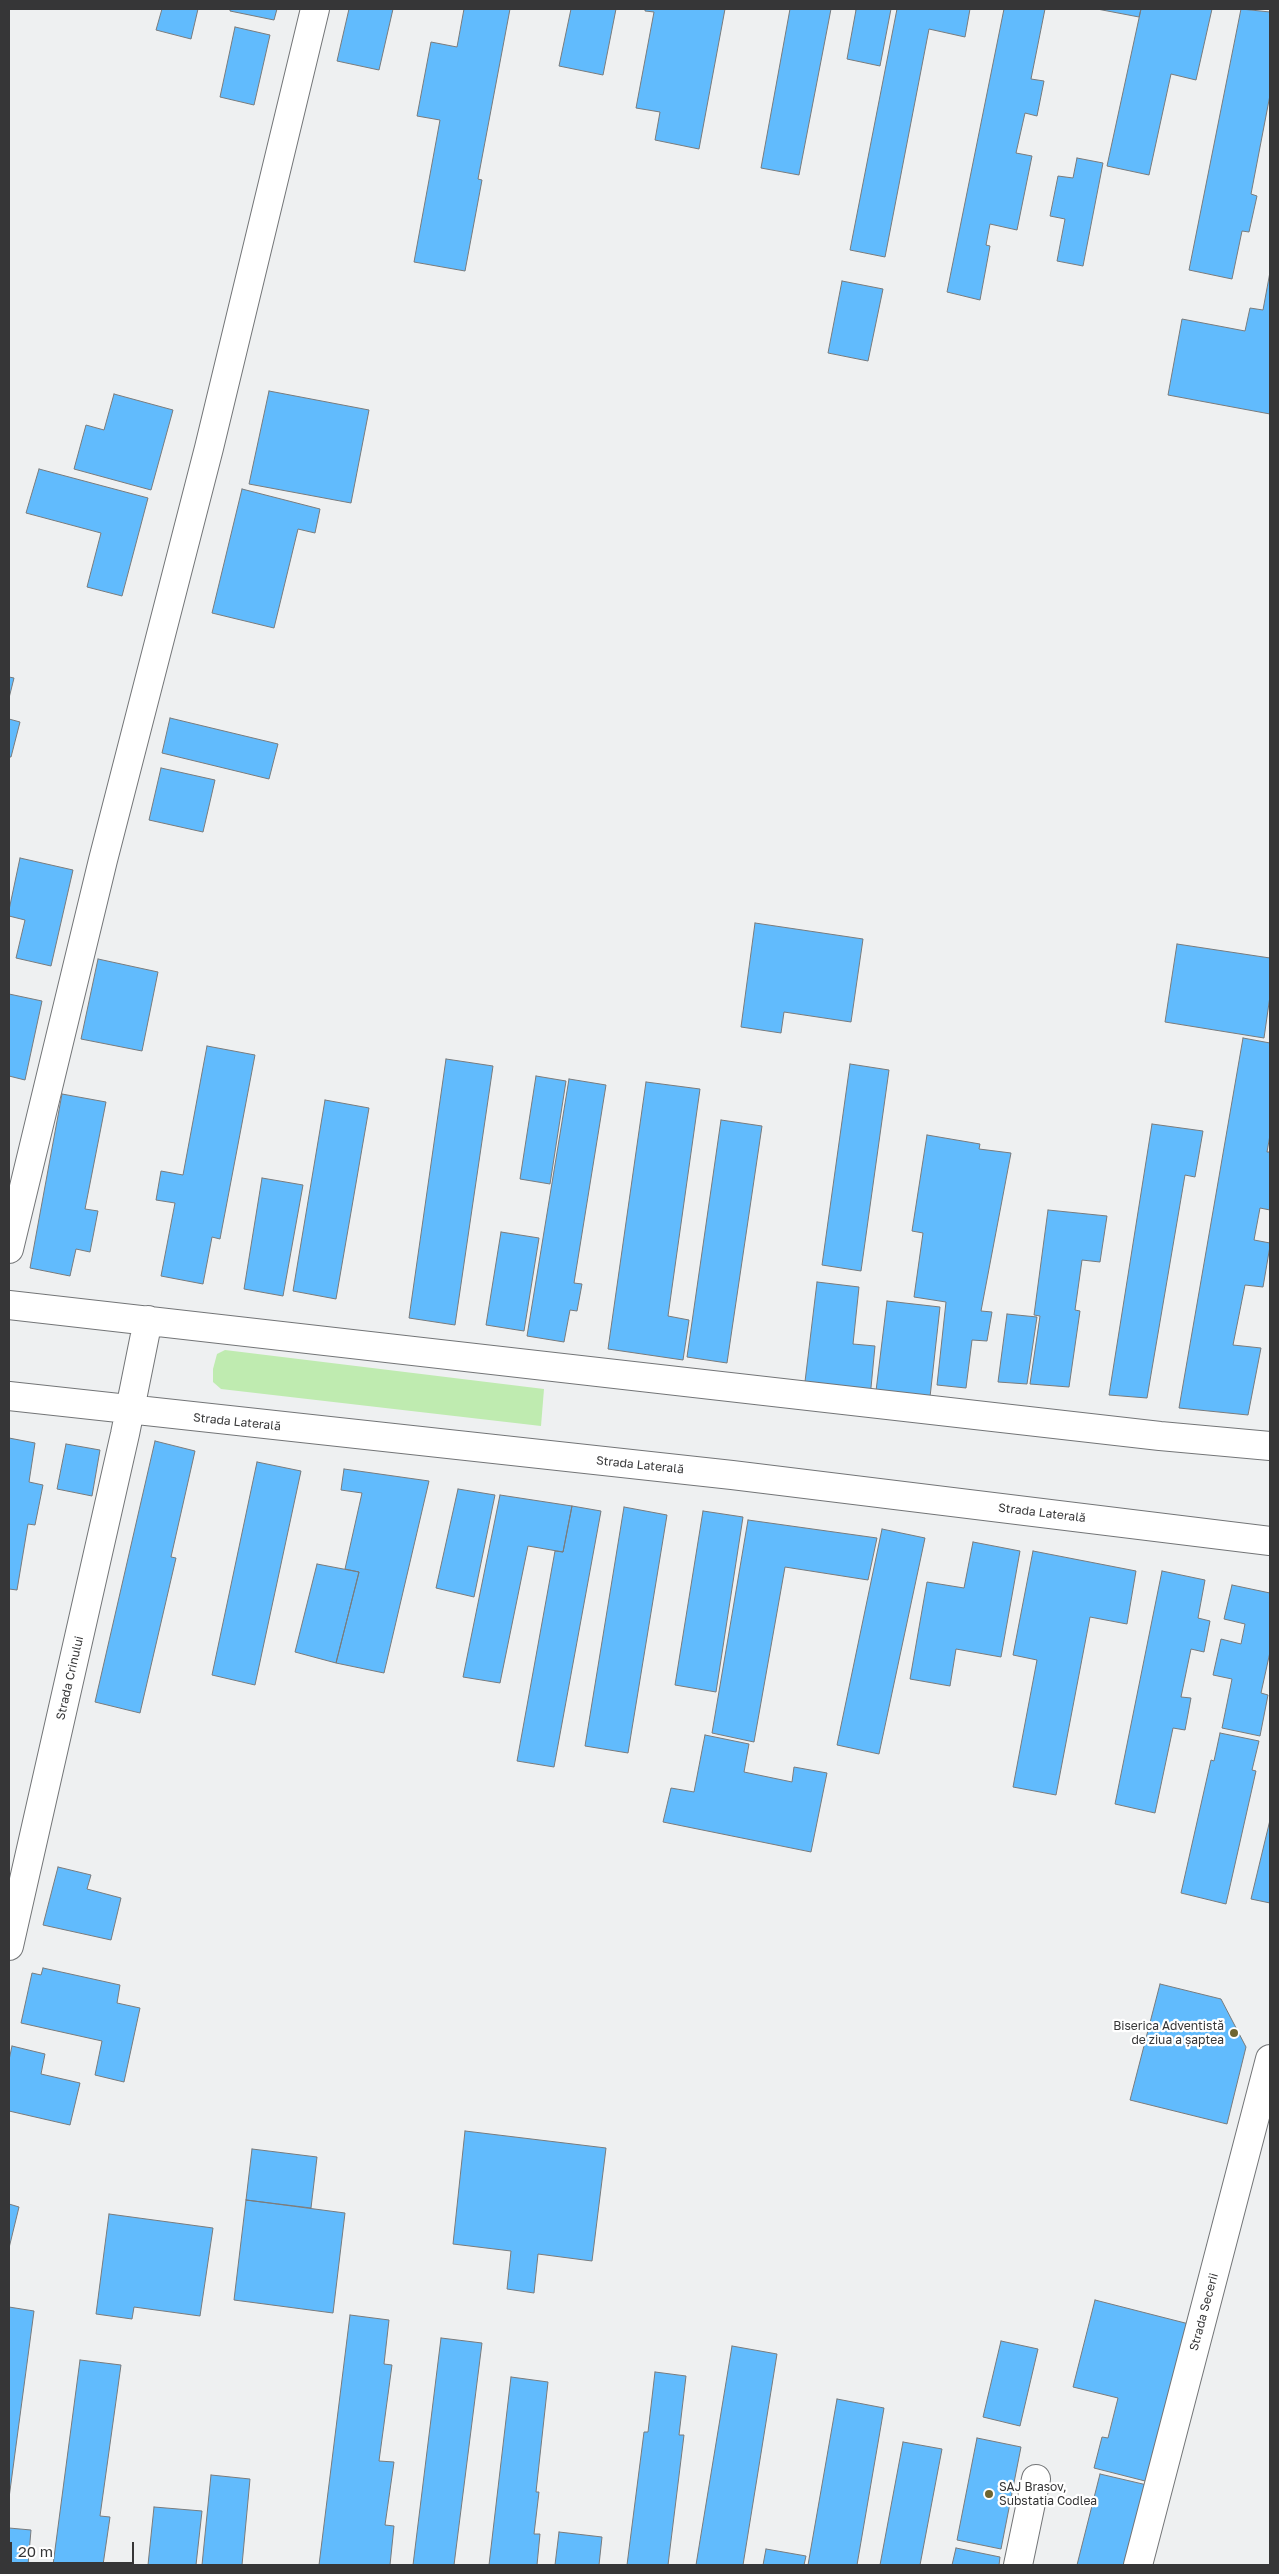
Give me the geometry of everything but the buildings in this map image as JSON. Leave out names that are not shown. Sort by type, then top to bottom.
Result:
[{"type":"street","points":[[9,1249],[103,860],[211,439],[315,9]]},
{"type":"street","points":[[9,1305],[1160,1436],[1270,1446]]},
{"type":"street","name":"Strada Crinului","points":[[9,1946],[130,1410],[148,1320]]},
{"type":"street","name":"Strada Laterală","points":[[9,1396],[732,1475],[1270,1541]]},
{"type":"street","name":"Strada Secerii","points":[[1138,2565],[1270,2059]]},
{"type":"street","points":[[1018,2565],[1036,2479]]},
{"type":"green space","points":[[225,1350],[544,1389],[541,1426],[221,1389],[213,1382],[213,1369],[217,1354]]},
{"type":"place","name":"Biserica Adventistă de ziua a șaptea","points":[[1234,2033]]},
{"type":"place","name":"SAJ Brasov, Substatia Codlea","points":[[989,2494]]}]
